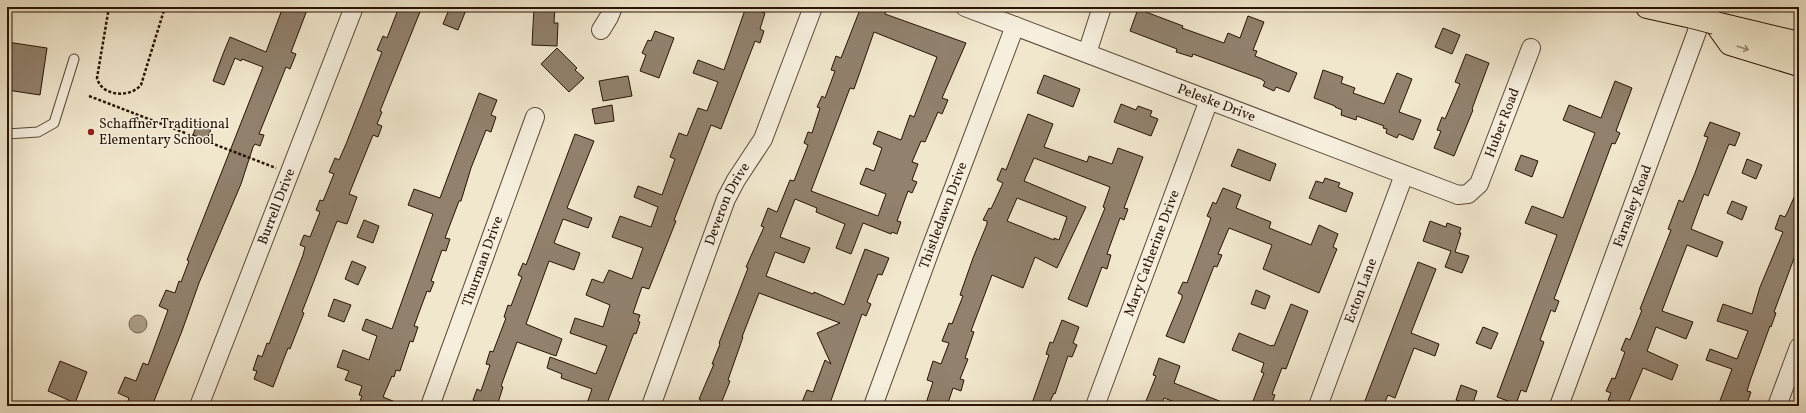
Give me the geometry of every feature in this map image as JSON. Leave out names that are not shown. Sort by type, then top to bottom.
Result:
[{"type":"highway","points":[[1651,8],[1711,15],[1799,42]]},
{"type":"highway","points":[[1711,15],[1730,44],[1799,65]]},
{"type":"street","name":"Burrell Drive","points":[[198,406],[354,7]]},
{"type":"street","points":[[601,30],[613,7]]},
{"type":"street","name":"Deveron Drive","points":[[651,406],[726,199],[736,180],[763,139],[813,7]]},
{"type":"street","name":"Peleske Drive","points":[[966,7],[1404,176],[1458,195],[1468,194]]},
{"type":"street","points":[[1087,54],[1102,7]]},
{"type":"street","name":"Farnsley Road","points":[[1559,406],[1711,15]]},
{"type":"street","name":"Thistledawn Drive","points":[[873,406],[1015,26]]},
{"type":"street","name":"Huber Road","points":[[1468,194],[1479,184],[1531,48]]},
{"type":"street","name":"Mary Catherine Drive","points":[[1096,406],[1209,100]]},
{"type":"street","name":"Thurman Drive","points":[[430,406],[535,117]]},
{"type":"street","name":"Ecton Lane","points":[[1318,406],[1404,176]]},
{"type":"street","points":[[1777,406],[1799,347]]},
{"type":"lane","points":[[7,134],[38,132],[54,123],[74,59]]},
{"type":"path","points":[[109,7],[97,78],[100,85],[106,90],[117,94],[128,93],[141,85],[165,7]]},
{"type":"path","points":[[89,96],[290,172]]},
{"type":"shaded area","points":[[138,315],[144,318],[147,324],[144,330],[138,333],[132,330],[129,324],[132,318]]},
{"type":"building","points":[[283,7],[307,7],[307,10],[291,52],[296,54],[290,69],[286,67],[259,134],[264,135],[260,146],[255,144],[253,147],[241,184],[199,283],[182,331],[152,406],[126,406],[129,398],[118,393],[125,377],[136,381],[143,363],[148,365],[168,310],[159,306],[166,290],[175,293],[179,281],[181,282],[189,261],[187,260],[263,67],[235,58],[224,85],[213,81],[223,54],[230,37],[266,52]]},
{"type":"building","points":[[399,7],[422,7],[380,111],[382,112],[377,124],[382,126],[378,137],[373,135],[349,194],[357,197],[347,224],[337,221],[302,312],[304,313],[290,349],[288,348],[273,387],[254,379],[257,371],[253,370],[258,355],[262,357],[267,343],[269,344],[303,255],[305,247],[300,245],[304,235],[310,237],[320,212],[316,210],[320,200],[323,201],[334,174],[329,172],[335,158],[339,160],[346,144],[382,52],[377,50],[383,36],[387,38]]},
{"type":"building","points":[[450,7],[459,7],[466,10],[458,30],[443,24]]},
{"type":"building","points":[[534,7],[555,7],[554,23],[558,23],[557,46],[532,45]]},
{"type":"building","points":[[746,7],[765,13],[760,29],[764,31],[760,43],[755,41],[721,129],[711,125],[674,220],[676,221],[649,289],[642,287],[633,313],[640,315],[638,321],[640,322],[636,334],[634,333],[606,406],[586,406],[592,389],[561,378],[562,374],[547,368],[550,357],[596,374],[607,346],[570,333],[575,318],[603,327],[610,305],[586,295],[592,279],[603,283],[609,270],[632,279],[643,248],[612,237],[620,216],[651,227],[658,207],[634,197],[638,186],[662,195],[675,159],[670,157],[679,133],[687,136],[698,108],[707,111],[718,82],[693,73],[698,60],[724,70]]},
{"type":"building","points":[[861,7],[878,7],[886,10],[885,14],[966,43],[942,98],[948,100],[942,114],[938,112],[925,142],[921,141],[912,162],[918,164],[912,180],[917,182],[912,193],[908,191],[897,221],[901,222],[897,234],[892,232],[891,234],[863,223],[851,254],[836,248],[845,224],[816,212],[817,208],[795,199],[780,237],[810,248],[804,263],[775,252],[766,276],[813,294],[814,292],[844,305],[865,249],[889,258],[882,275],[878,274],[867,302],[871,304],[866,316],[862,314],[829,406],[812,406],[802,402],[807,390],[813,392],[825,360],[831,364],[817,333],[840,323],[759,293],[742,337],[728,380],[730,381],[720,406],[698,406],[701,400],[699,399],[714,364],[712,364],[720,344],[719,343],[748,268],[746,267],[764,227],[761,226],[768,208],[777,212],[790,180],[794,181],[808,145],[804,143],[808,132],[812,133],[820,108],[817,107],[822,96],[825,98],[835,71],[831,70],[836,56],[841,58]],"holes":[[[874,32],[937,57],[914,117],[910,115],[901,140],[878,131],[873,144],[882,148],[874,171],[866,168],[860,184],[886,194],[878,216],[811,191],[850,88],[854,89]]]},
{"type":"building","points":[[1138,9],[1183,26],[1182,28],[1224,43],[1228,33],[1240,38],[1248,16],[1264,22],[1253,50],[1257,51],[1255,56],[1297,73],[1289,92],[1276,87],[1274,91],[1263,86],[1265,82],[1261,79],[1193,54],[1192,57],[1176,52],[1177,49],[1130,31]]},
{"type":"building","points":[[1443,28],[1460,35],[1452,54],[1435,47]]},
{"type":"building","points":[[655,31],[674,38],[659,78],[640,71],[646,55],[642,53],[648,40],[651,41]]},
{"type":"building","points":[[7,42],[47,48],[40,95],[7,90]]},
{"type":"building","points":[[557,48],[577,68],[575,70],[584,78],[569,92],[541,64]]},
{"type":"building","points":[[1466,54],[1489,63],[1472,109],[1473,110],[1454,156],[1434,148],[1441,131],[1437,130],[1442,117],[1445,119],[1460,84],[1455,82]]},
{"type":"building","points":[[1323,70],[1343,77],[1341,83],[1355,88],[1353,93],[1384,104],[1397,73],[1412,79],[1399,112],[1421,120],[1413,140],[1399,134],[1397,138],[1386,133],[1387,129],[1383,128],[1384,126],[1357,116],[1356,120],[1341,115],[1342,110],[1314,98]]},
{"type":"building","points":[[1044,75],[1080,89],[1073,107],[1037,93]]},
{"type":"building","points":[[628,76],[632,96],[603,101],[599,81]]},
{"type":"building","points":[[1615,81],[1632,88],[1616,131],[1620,133],[1615,144],[1612,143],[1554,299],[1559,301],[1555,312],[1551,310],[1540,340],[1544,342],[1526,392],[1521,390],[1516,404],[1497,397],[1557,235],[1525,223],[1532,206],[1563,218],[1595,133],[1563,120],[1569,105],[1601,118]]},
{"type":"building","points":[[479,93],[497,100],[491,115],[496,117],[491,132],[486,130],[471,168],[461,201],[459,201],[445,238],[450,239],[446,251],[442,250],[431,281],[434,282],[430,292],[427,291],[414,326],[418,327],[413,342],[410,341],[400,371],[396,370],[394,377],[392,376],[383,397],[405,406],[358,406],[362,396],[359,395],[362,386],[345,380],[349,371],[337,367],[343,350],[369,360],[377,336],[362,330],[366,319],[392,329],[433,214],[408,205],[414,189],[440,198]]},
{"type":"building","points":[[1121,104],[1136,110],[1138,106],[1152,111],[1150,116],[1158,119],[1151,136],[1114,122]]},
{"type":"building","points":[[612,105],[614,121],[595,124],[592,109]]},
{"type":"building","points":[[1028,114],[1053,124],[1044,147],[1087,162],[1089,156],[1112,164],[1118,148],[1143,157],[1124,208],[1128,209],[1124,220],[1120,218],[1107,254],[1111,255],[1107,269],[1102,267],[1087,307],[1068,299],[1105,208],[1103,207],[1110,187],[1034,158],[1024,181],[1086,207],[1057,268],[1035,257],[1023,288],[992,275],[971,331],[974,332],[965,358],[968,359],[960,379],[964,380],[961,391],[953,388],[947,406],[925,406],[933,382],[927,380],[933,361],[941,364],[949,343],[942,341],[949,323],[952,324],[963,296],[960,295],[987,224],[987,221],[983,220],[989,208],[991,209],[1003,183],[997,180],[1002,168],[1006,170]],"holes":[[[1017,198],[1067,217],[1059,240],[1054,238],[1054,240],[1007,221]]]},
{"type":"building","points":[[1710,122],[1740,133],[1735,146],[1729,144],[1708,196],[1704,194],[1691,229],[1723,242],[1717,257],[1687,245],[1662,311],[1693,322],[1686,339],[1656,327],[1647,351],[1678,365],[1672,380],[1643,368],[1627,406],[1623,406],[1608,400],[1611,393],[1606,391],[1612,378],[1615,379],[1625,352],[1621,350],[1626,338],[1630,340],[1642,310],[1640,309],[1671,230],[1668,229],[1679,200],[1683,202],[1695,173],[1708,137],[1704,136]]},
{"type":"building","points":[[197,124],[211,129],[207,140],[193,135]]},
{"type":"building","points":[[575,134],[594,141],[567,208],[592,218],[588,228],[563,219],[554,243],[580,253],[574,270],[549,261],[526,324],[562,339],[556,356],[517,342],[501,386],[503,387],[497,406],[475,406],[477,402],[473,400],[477,389],[481,391],[490,365],[486,364],[490,351],[493,352],[506,318],[504,317],[508,305],[511,306],[522,277],[518,275],[523,263],[526,265]]},
{"type":"building","points":[[1238,149],[1276,164],[1270,181],[1231,166]]},
{"type":"building","points":[[1521,155],[1538,161],[1532,177],[1515,170]]},
{"type":"building","points":[[1747,159],[1762,165],[1756,179],[1742,173]]},
{"type":"building","points":[[1325,178],[1340,183],[1338,187],[1353,193],[1346,212],[1309,198],[1316,181],[1323,183]]},
{"type":"building","points":[[1799,186],[1799,245],[1774,312],[1776,313],[1771,327],[1770,326],[1750,381],[1747,391],[1751,392],[1746,406],[1718,406],[1732,369],[1706,360],[1710,349],[1737,359],[1748,331],[1717,321],[1723,304],[1752,314],[1760,287],[1783,232],[1775,229],[1780,215],[1785,217]]},
{"type":"building","points":[[1223,188],[1241,195],[1236,208],[1271,222],[1269,228],[1311,245],[1319,225],[1338,234],[1333,247],[1337,249],[1319,293],[1263,269],[1272,245],[1229,228],[1218,254],[1222,255],[1217,267],[1214,266],[1184,343],[1166,336],[1182,298],[1182,295],[1178,293],[1183,282],[1187,283],[1211,218],[1207,216],[1213,202],[1216,204]]},
{"type":"building","points":[[1732,201],[1747,207],[1742,220],[1727,213]]},
{"type":"building","points":[[364,220],[379,226],[373,243],[357,237]]},
{"type":"building","points":[[1430,221],[1446,227],[1447,223],[1461,228],[1459,233],[1461,233],[1455,252],[1469,256],[1462,273],[1445,267],[1451,251],[1423,241]]},
{"type":"building","points":[[352,261],[366,267],[358,285],[345,279]]},
{"type":"building","points":[[1418,262],[1436,269],[1411,333],[1439,344],[1435,356],[1414,348],[1395,398],[1388,395],[1383,406],[1363,406]]},
{"type":"building","points":[[1256,290],[1270,296],[1265,309],[1251,304]]},
{"type":"building","points":[[334,299],[351,305],[344,322],[328,316]]},
{"type":"building","points":[[1291,304],[1308,311],[1286,369],[1282,368],[1272,394],[1275,395],[1271,406],[1251,406],[1264,373],[1261,372],[1264,363],[1232,350],[1239,333],[1274,346]]},
{"type":"building","points":[[1062,320],[1079,327],[1073,343],[1077,345],[1072,357],[1068,356],[1055,394],[1054,393],[1048,406],[1031,406],[1049,355],[1046,354],[1050,342],[1053,343]]},
{"type":"building","points":[[1483,327],[1498,333],[1491,349],[1476,343]]},
{"type":"building","points":[[1159,358],[1180,366],[1174,383],[1227,404],[1227,406],[1185,406],[1164,398],[1161,406],[1144,406],[1156,376],[1153,375]]},
{"type":"building","points":[[60,361],[87,372],[75,403],[48,391]]},
{"type":"building","points":[[1461,385],[1477,391],[1472,406],[1458,406],[1460,401],[1456,400]]},
{"type":"place","name":"Schaffner Traditional Elementary School","points":[[91,132]]}]
